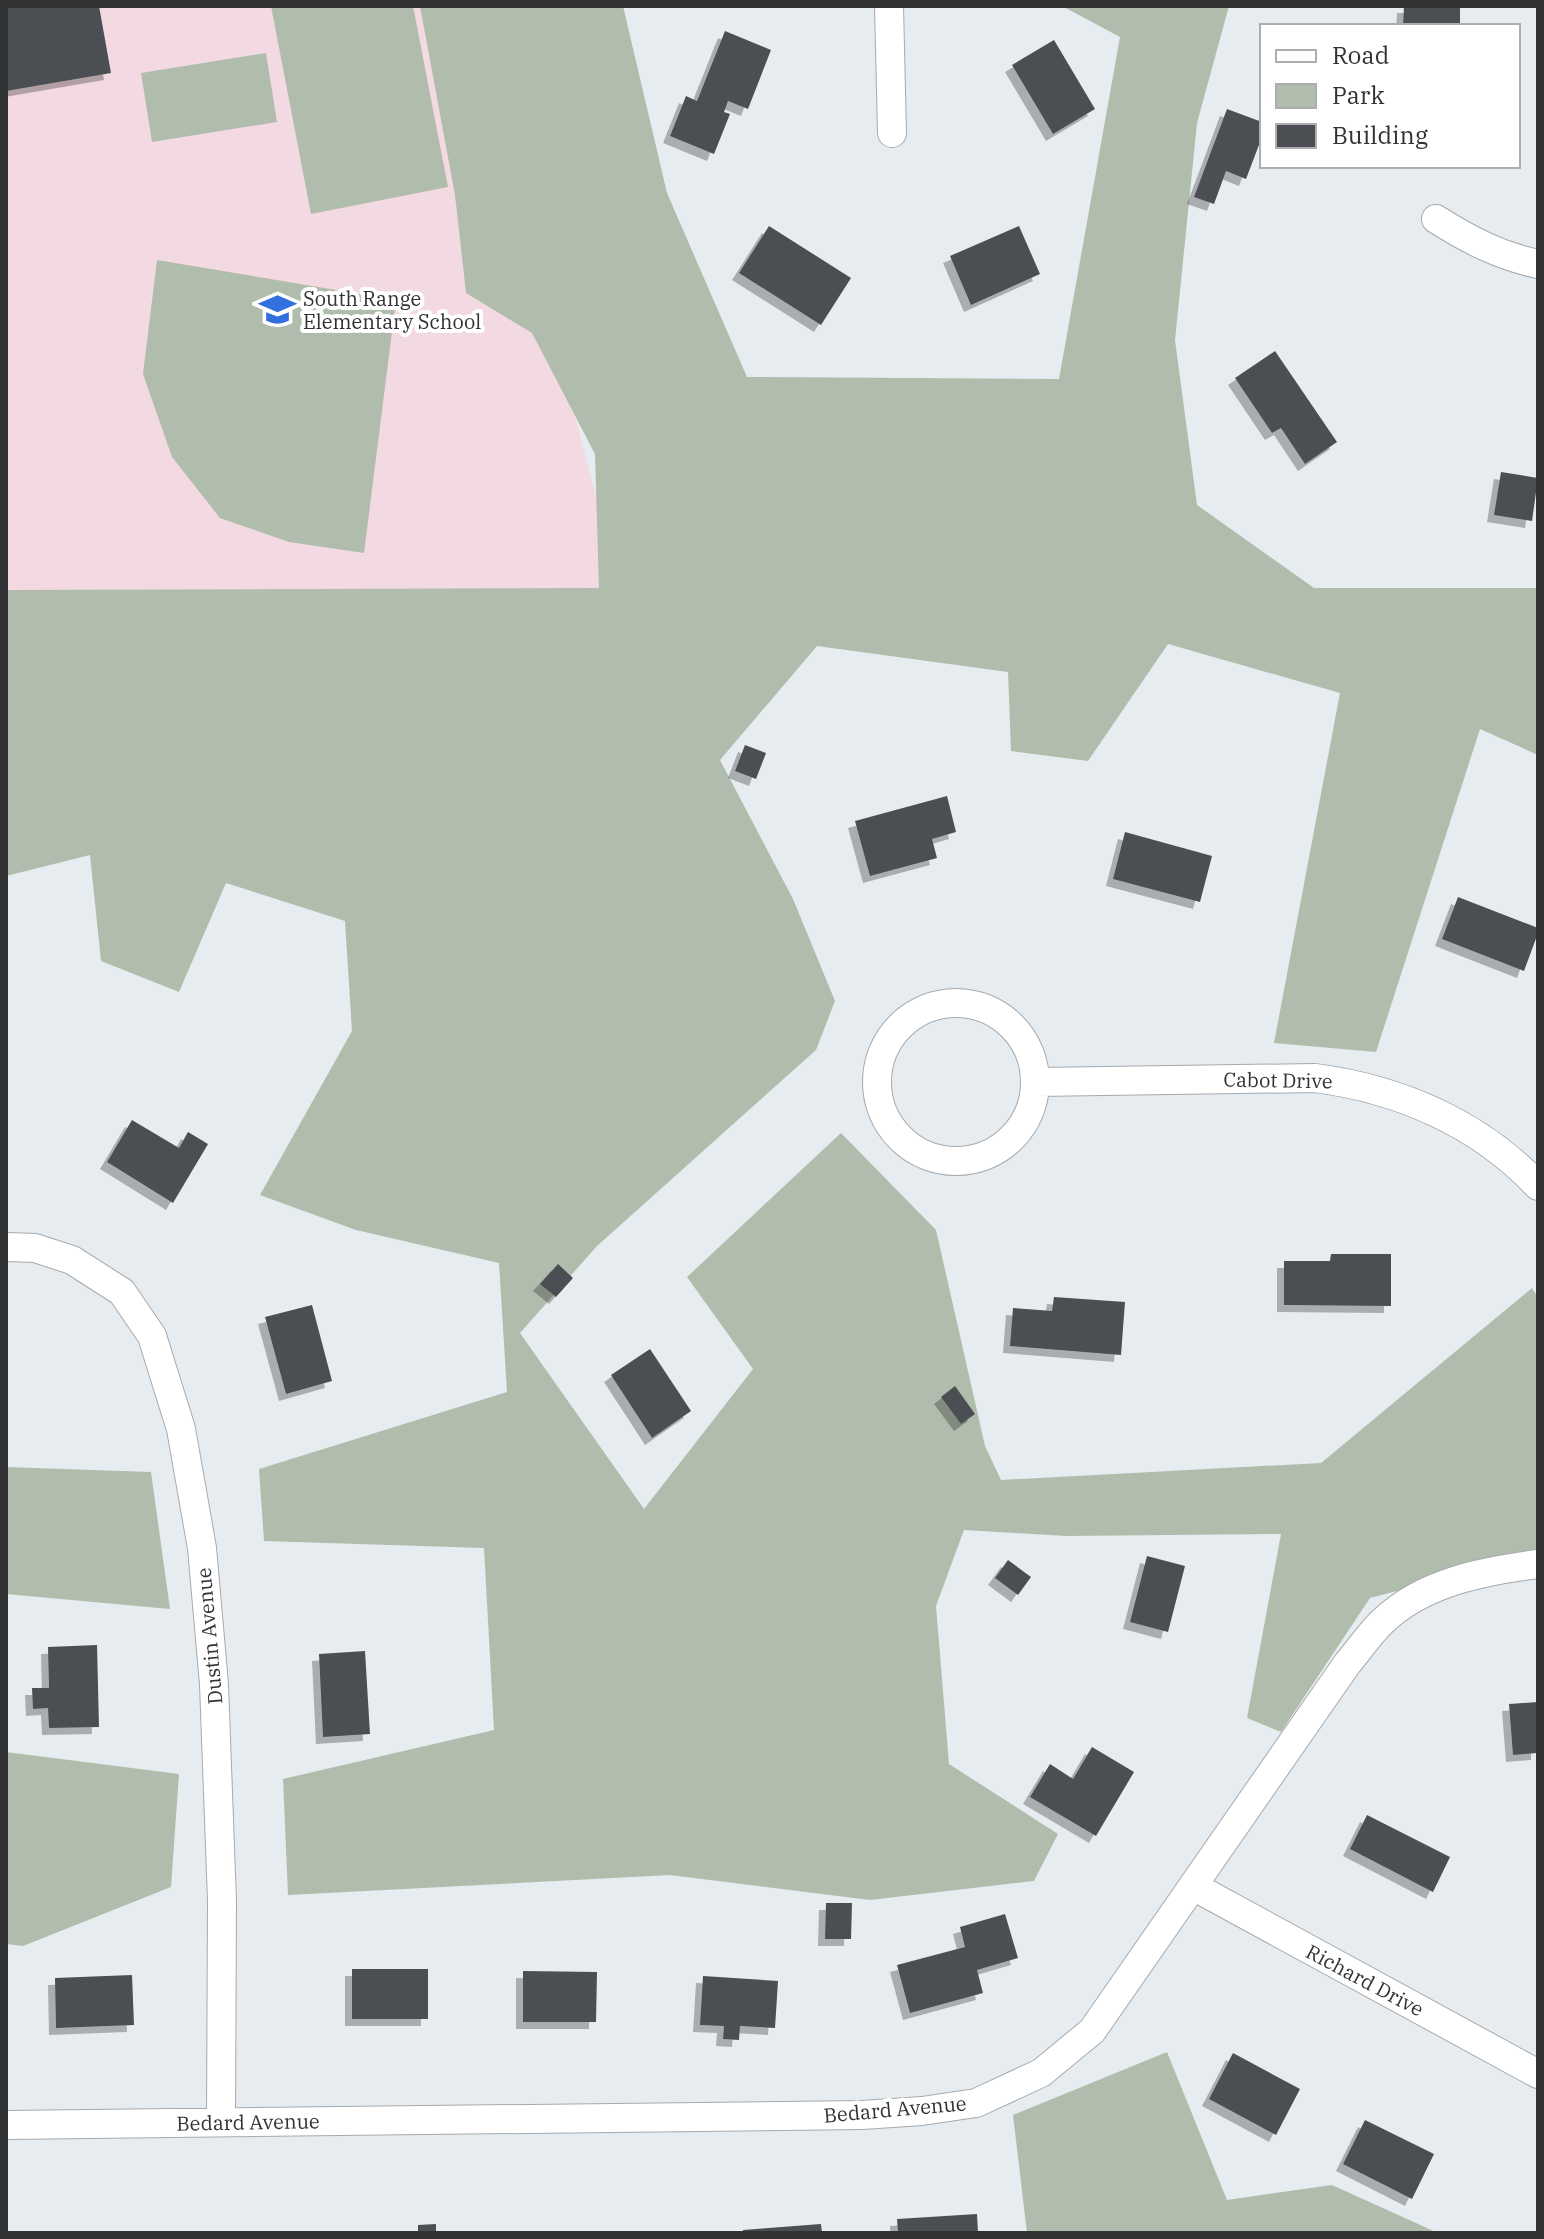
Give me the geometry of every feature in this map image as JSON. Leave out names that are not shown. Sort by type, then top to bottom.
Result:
[{"type":"street","points":[[889,6],[892,133]]},
{"type":"street","points":[[1436,219],[1472,242],[1514,259],[1538,264]]},
{"type":"street","points":[[958,1001],[982,1006],[1004,1017],[1022,1035],[1033,1057],[1037,1082],[1032,1109],[1018,1133],[996,1151],[970,1161],[943,1161],[916,1151],[895,1134],[881,1110],[876,1082],[881,1055],[893,1033],[922,1010],[958,1001]]},
{"type":"street","name":"Cabot Drive","points":[[1037,1082],[1315,1078],[1344,1082],[1398,1096],[1450,1118],[1499,1148],[1538,1186]]},
{"type":"street","name":"Dustin Avenue","points":[[6,1247],[35,1248],[72,1260],[122,1292],[152,1336],[181,1429],[202,1548],[214,1684],[222,1901],[221,2122]]},
{"type":"street","name":"Bedard Avenue","points":[[6,2125],[862,2115],[976,2103],[1041,2073],[1092,2031],[1347,1664],[1383,1620],[1427,1590],[1473,1576],[1538,1564]]},
{"type":"street","name":"Richard Drive","points":[[1193,1886],[1538,2074]]},
{"type":"shaded area","name":"South Range Elementary School","points":[[6,6],[468,6],[627,615],[6,643]]},
{"type":"green space","points":[[271,6],[413,6],[448,187],[311,214]]},
{"type":"green space","points":[[420,6],[623,6],[667,193],[747,377],[1059,379],[1120,37],[1062,6],[1229,6],[1197,123],[1175,340],[1197,505],[1314,588],[1538,588],[1538,755],[1480,729],[1376,1052],[1274,1043],[1340,693],[1168,644],[1088,761],[1011,751],[1008,672],[817,646],[720,760],[793,899],[835,1001],[816,1050],[597,1246],[520,1333],[644,1509],[753,1369],[687,1277],[841,1133],[936,1230],[985,1446],[1001,1480],[1321,1463],[1532,1288],[1538,1298],[1538,1554],[1370,1598],[1281,1732],[1247,1718],[1281,1534],[1066,1536],[964,1530],[936,1606],[949,1764],[1058,1834],[1034,1881],[870,1900],[670,1875],[288,1895],[283,1779],[494,1730],[484,1548],[264,1541],[259,1469],[507,1392],[499,1263],[356,1230],[260,1195],[352,1031],[345,921],[226,883],[179,992],[101,961],[90,855],[6,876],[6,590],[599,588],[595,454],[532,333],[466,293],[455,195]]},
{"type":"green space","points":[[266,53],[277,122],[152,142],[141,73]]},
{"type":"green space","points":[[157,260],[396,300],[364,553],[289,542],[220,518],[172,457],[143,374]]},
{"type":"green space","points":[[6,1467],[151,1472],[170,1609],[6,1594]]},
{"type":"green space","points":[[6,1752],[179,1774],[171,1887],[23,1946],[6,1944]]},
{"type":"green space","points":[[1167,2052],[1227,2200],[1332,2185],[1438,2233],[1027,2233],[1013,2115]]},
{"type":"building","points":[[6,6],[99,6],[111,73],[6,91]]},
{"type":"building","points":[[1404,6],[1460,6],[1460,24],[1403,24]]},
{"type":"building","points":[[725,31],[771,50],[748,109],[728,101],[724,112],[730,114],[714,154],[670,136],[686,96],[697,101]]},
{"type":"building","points":[[1054,40],[1095,109],[1053,134],[1012,65]]},
{"type":"building","points":[[1227,109],[1260,121],[1260,142],[1246,179],[1226,171],[1214,204],[1194,197]]},
{"type":"building","points":[[769,226],[851,278],[821,325],[739,273]]},
{"type":"building","points":[[1019,226],[1040,274],[971,305],[950,256]]},
{"type":"building","points":[[1275,351],[1337,442],[1305,464],[1281,428],[1272,433],[1235,378]]},
{"type":"building","points":[[1501,472],[1538,478],[1532,521],[1494,515]]},
{"type":"building","points":[[745,745],[766,753],[756,779],[735,771]]},
{"type":"building","points":[[947,796],[956,832],[932,839],[937,858],[870,876],[855,821]]},
{"type":"building","points":[[1125,832],[1212,856],[1200,902],[1113,879]]},
{"type":"building","points":[[1458,897],[1538,928],[1524,971],[1442,939]]},
{"type":"building","points":[[132,1120],[179,1148],[188,1132],[208,1144],[173,1203],[107,1162]]},
{"type":"building","points":[[1331,1254],[1391,1254],[1391,1306],[1284,1305],[1284,1261],[1330,1261]]},
{"type":"building","points":[[558,1264],[573,1278],[556,1297],[540,1284]]},
{"type":"building","points":[[1054,1297],[1125,1302],[1121,1355],[1010,1346],[1013,1308],[1052,1311]]},
{"type":"building","points":[[312,1305],[332,1381],[286,1394],[265,1317]]},
{"type":"building","points":[[650,1349],[691,1411],[652,1438],[611,1375]]},
{"type":"building","points":[[955,1386],[975,1414],[961,1424],[941,1397]]},
{"type":"building","points":[[1147,1556],[1185,1566],[1168,1632],[1130,1622]]},
{"type":"building","points":[[1008,1560],[1031,1577],[1018,1595],[995,1578]]},
{"type":"building","points":[[97,1645],[99,1727],[49,1728],[48,1708],[33,1709],[32,1688],[49,1688],[48,1647]]},
{"type":"building","points":[[365,1651],[370,1734],[323,1737],[319,1654]]},
{"type":"building","points":[[1538,1702],[1538,1753],[1513,1755],[1509,1704]]},
{"type":"building","points":[[1092,1747],[1134,1772],[1096,1836],[1030,1797],[1050,1764],[1073,1779]]},
{"type":"building","points":[[1367,1815],[1450,1857],[1433,1892],[1350,1849]]},
{"type":"building","points":[[826,1903],[852,1903],[851,1939],[825,1939]]},
{"type":"building","points":[[1005,1914],[1018,1958],[977,1970],[983,1993],[910,2013],[897,1965],[965,1947],[960,1927]]},
{"type":"building","points":[[352,1969],[428,1969],[428,2019],[352,2019]]},
{"type":"building","points":[[523,1971],[597,1972],[596,2022],[523,2022]]},
{"type":"building","points":[[132,1975],[134,2025],[56,2028],[55,1978]]},
{"type":"building","points":[[703,1976],[778,1981],[775,2028],[740,2026],[739,2040],[723,2039],[724,2026],[700,2025]]},
{"type":"building","points":[[1233,2053],[1300,2089],[1276,2135],[1209,2099]]},
{"type":"building","points":[[1365,2120],[1434,2154],[1412,2199],[1343,2164]]},
{"type":"building","points":[[977,2214],[978,2233],[898,2233],[897,2219]]},
{"type":"building","points":[[436,2224],[436,2233],[418,2233],[418,2225]]},
{"type":"building","points":[[821,2224],[822,2233],[743,2233],[743,2230]]},
{"type":"place","name":"South Range Elementary School","points":[[277,310]]}]
